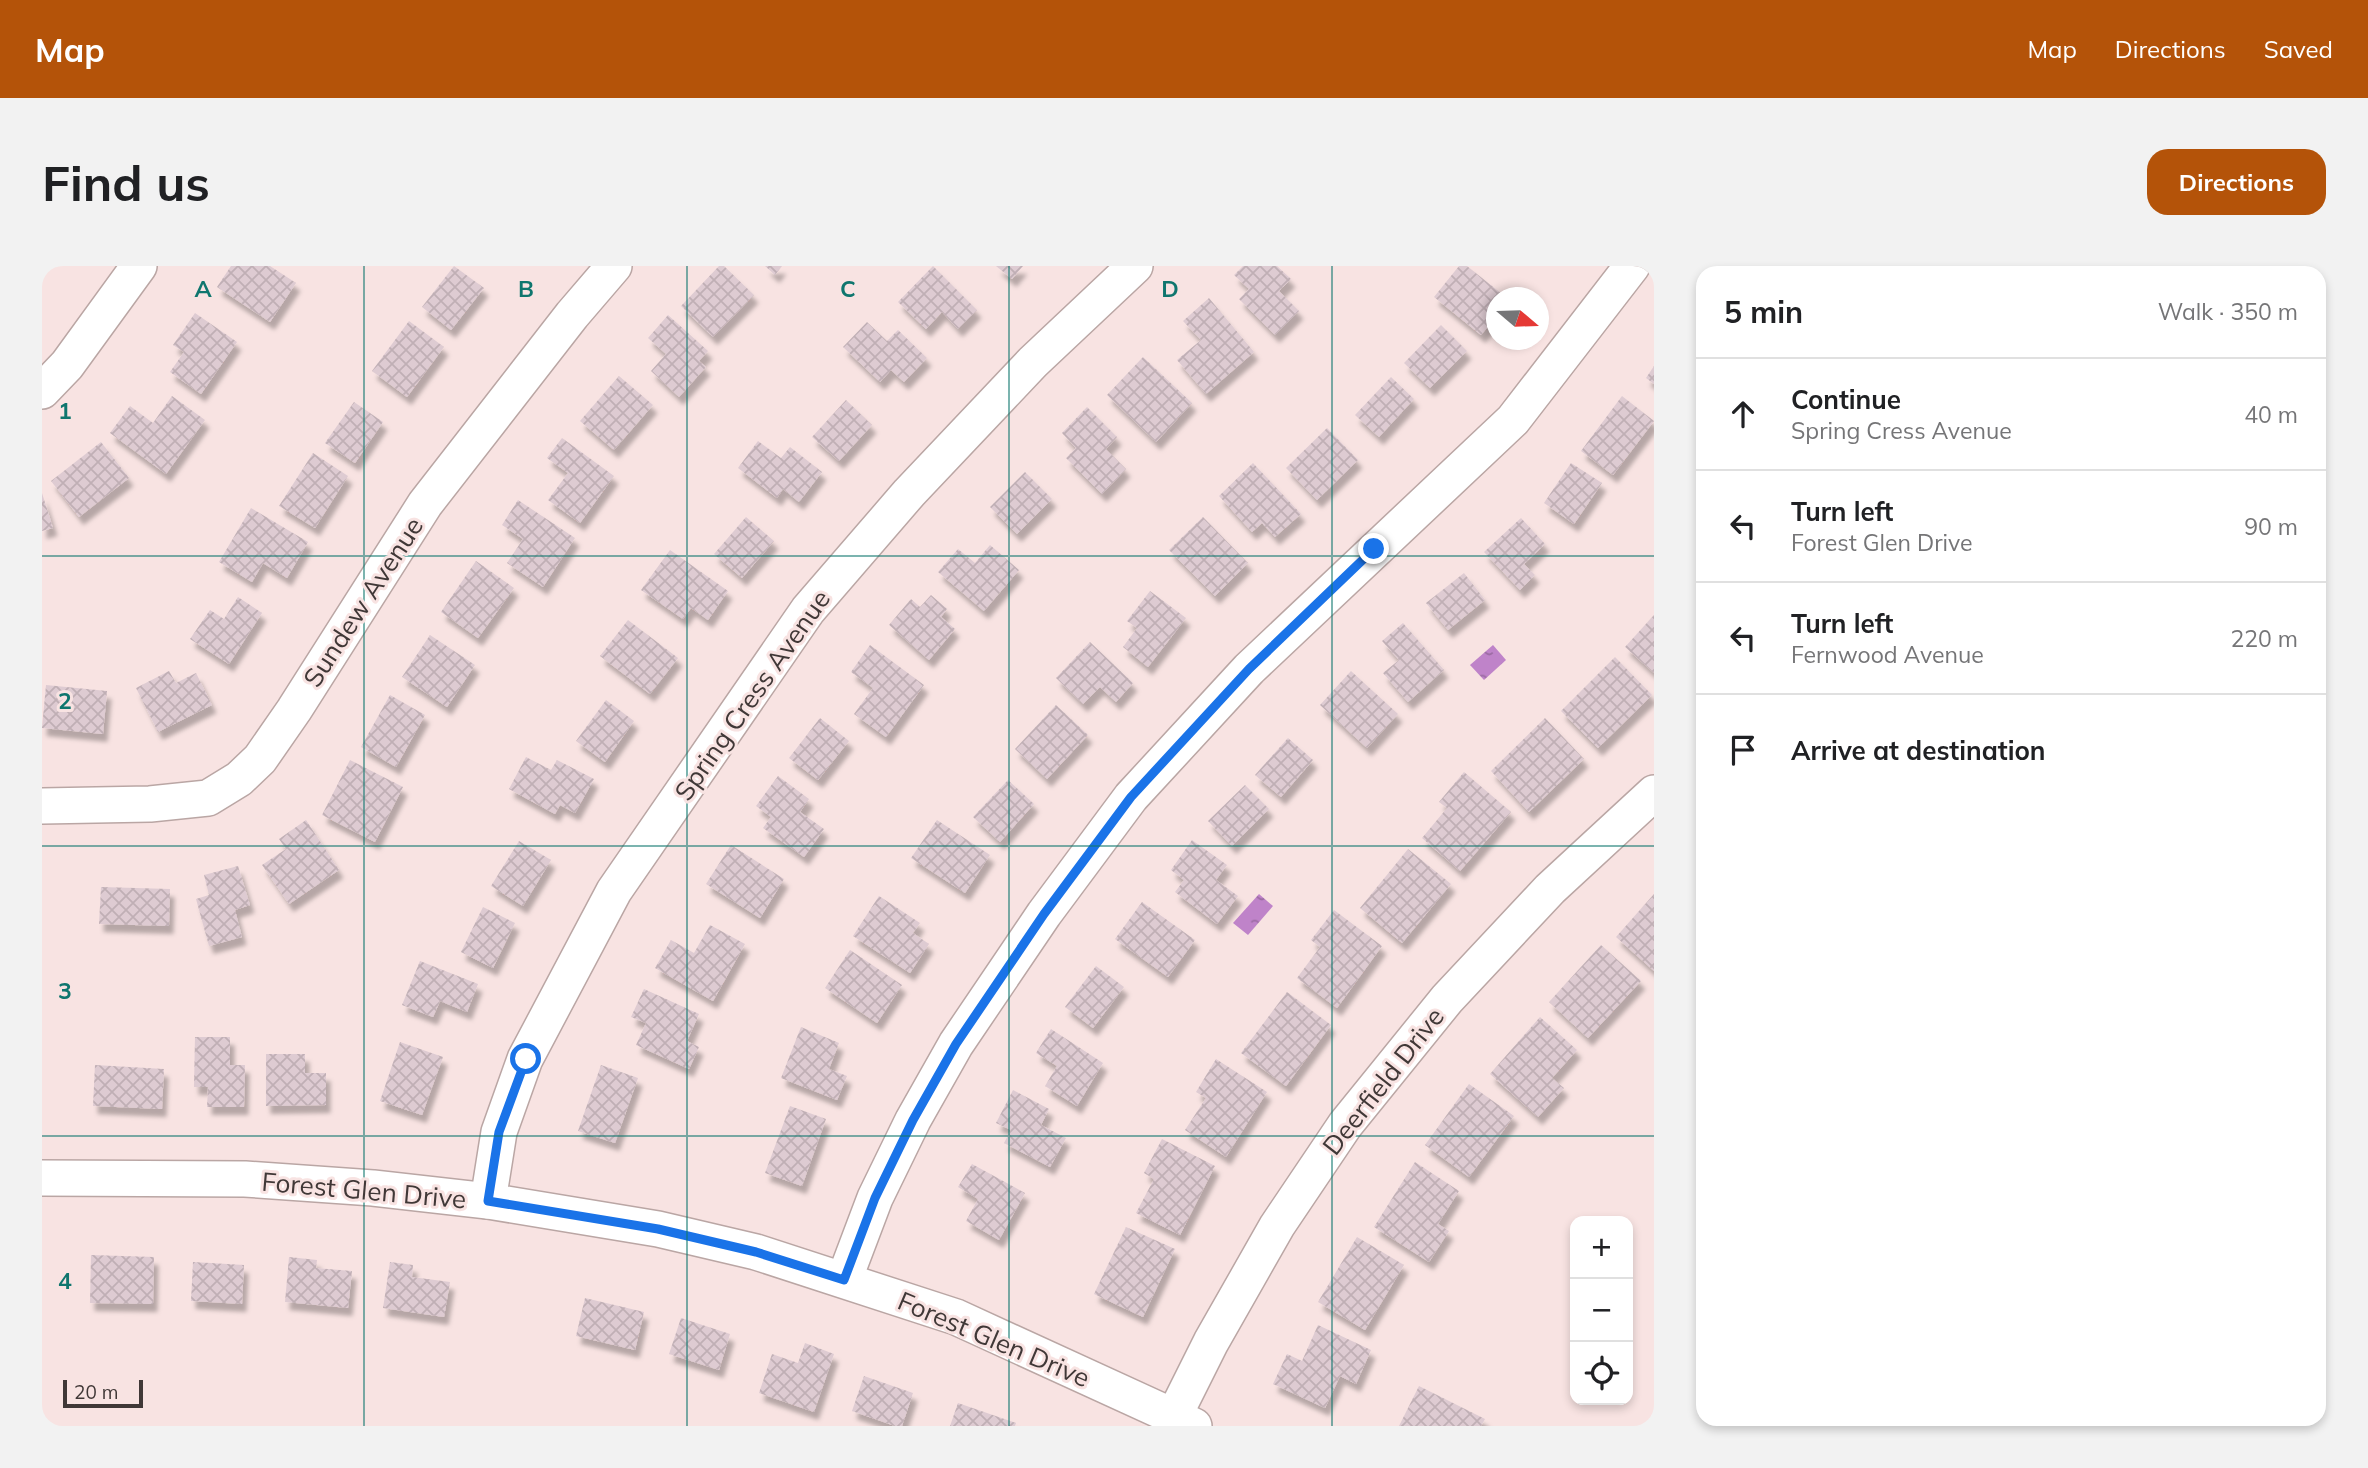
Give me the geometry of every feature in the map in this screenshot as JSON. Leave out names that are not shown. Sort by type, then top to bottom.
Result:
[{"type":"street","points":[[42,391],[67,365],[139,266]]},
{"type":"street","name":"Sundew Avenue","points":[[42,806],[150,804],[208,798],[239,779],[260,758],[294,710],[425,504],[572,315],[614,266]]},
{"type":"street","name":"Spring Cress Avenue","points":[[488,1201],[499,1132],[526,1059],[614,891],[808,610],[909,493],[1032,362],[1135,266]]},
{"type":"street","points":[[844,1280],[875,1198],[913,1120],[956,1044],[1044,914],[1131,797],[1249,669],[1513,420],[1632,266]]},
{"type":"street","name":"Deerfield Drive","points":[[1184,1421],[1210,1342],[1277,1226],[1345,1125],[1447,999],[1550,889],[1654,793]]},
{"type":"street","name":"Forest Glen Drive","points":[[42,1178],[245,1179],[373,1188],[488,1201],[658,1229],[756,1252],[956,1317],[1184,1421]]},
{"type":"water","points":[[1493,645],[1506,660],[1484,680],[1470,665]]},
{"type":"water","points":[[1259,894],[1273,906],[1248,935],[1233,923]]},
{"type":"building","points":[[231,266],[270,266],[296,283],[270,322],[217,287]]},
{"type":"building","points":[[454,266],[484,288],[451,330],[422,307]]},
{"type":"building","points":[[719,266],[724,266],[754,295],[713,337],[681,306]]},
{"type":"building","points":[[765,266],[782,266],[775,275]]},
{"type":"building","points":[[933,266],[977,310],[958,329],[942,312],[926,329],[898,302]]},
{"type":"building","points":[[996,266],[1023,266],[1012,279]]},
{"type":"building","points":[[1243,266],[1277,266],[1291,279],[1279,291],[1299,311],[1275,335],[1239,299],[1249,289],[1234,275]]},
{"type":"building","points":[[1459,266],[1467,266],[1493,287],[1486,287],[1486,329],[1481,335],[1434,297]]},
{"type":"building","points":[[1209,298],[1254,352],[1206,394],[1177,360],[1201,340],[1183,321]]},
{"type":"building","points":[[195,313],[237,342],[201,394],[170,372],[184,352],[173,345]]},
{"type":"building","points":[[668,315],[708,351],[699,361],[706,367],[679,397],[651,371],[666,354],[648,338]]},
{"type":"building","points":[[409,321],[444,347],[407,397],[372,371]]},
{"type":"building","points":[[867,322],[887,341],[898,330],[927,358],[904,382],[891,370],[880,382],[843,347]]},
{"type":"building","points":[[1441,325],[1467,351],[1430,388],[1404,363]]},
{"type":"building","points":[[1143,357],[1192,403],[1156,442],[1107,395]]},
{"type":"building","points":[[1654,366],[1654,384],[1646,378]]},
{"type":"building","points":[[619,376],[653,405],[614,450],[580,421]]},
{"type":"building","points":[[1391,377],[1414,399],[1379,437],[1355,415]]},
{"type":"building","points":[[172,396],[205,420],[166,474],[110,433],[130,406],[153,423]]},
{"type":"building","points":[[1622,396],[1654,421],[1613,475],[1581,451]]},
{"type":"building","points":[[846,400],[872,425],[839,461],[812,437]]},
{"type":"building","points":[[354,402],[383,422],[355,463],[325,443]]},
{"type":"building","points":[[1087,407],[1117,437],[1106,449],[1126,469],[1102,494],[1066,458],[1076,448],[1062,433]]},
{"type":"building","points":[[1327,428],[1358,460],[1317,500],[1286,468]]},
{"type":"building","points":[[562,438],[614,476],[580,523],[548,500],[568,473],[547,458]]},
{"type":"building","points":[[758,441],[781,458],[790,447],[822,472],[799,502],[783,489],[777,498],[738,468]]},
{"type":"building","points":[[101,442],[129,478],[79,517],[51,481]]},
{"type":"building","points":[[313,453],[348,476],[315,528],[279,506]]},
{"type":"building","points":[[1253,463],[1301,514],[1275,537],[1262,523],[1252,532],[1219,496]]},
{"type":"building","points":[[1571,463],[1602,483],[1574,524],[1544,503]]},
{"type":"building","points":[[1025,472],[1052,499],[1017,534],[990,507]]},
{"type":"building","points":[[42,493],[53,528],[42,531]]},
{"type":"building","points":[[518,500],[575,538],[543,587],[507,563],[523,539],[502,525]]},
{"type":"building","points":[[251,508],[308,542],[287,578],[263,563],[252,582],[219,562]]},
{"type":"building","points":[[746,517],[774,541],[742,578],[714,554]]},
{"type":"building","points":[[1203,517],[1248,563],[1215,596],[1169,550]]},
{"type":"building","points":[[1521,518],[1545,544],[1524,564],[1535,575],[1520,590],[1484,552]]},
{"type":"building","points":[[990,545],[1019,570],[984,611],[938,572],[958,549],[975,563]]},
{"type":"building","points":[[670,550],[728,591],[708,620],[691,608],[683,619],[641,590]]},
{"type":"building","points":[[476,561],[514,588],[478,638],[441,612]]},
{"type":"building","points":[[1464,573],[1485,600],[1448,630],[1426,603]]},
{"type":"building","points":[[1150,591],[1186,618],[1148,667],[1123,647],[1137,628],[1127,621]]},
{"type":"building","points":[[931,595],[947,609],[941,617],[955,629],[929,660],[889,625],[911,599],[920,607]]},
{"type":"building","points":[[238,597],[262,613],[229,664],[190,639],[210,610],[224,619]]},
{"type":"building","points":[[1654,615],[1654,673],[1625,647]]},
{"type":"building","points":[[628,620],[678,658],[650,694],[600,656]]},
{"type":"building","points":[[1403,623],[1444,670],[1408,702],[1383,673],[1399,660],[1382,641]]},
{"type":"building","points":[[430,635],[475,665],[447,707],[402,677]]},
{"type":"building","points":[[1090,642],[1133,683],[1116,702],[1100,687],[1083,704],[1056,678]]},
{"type":"building","points":[[870,645],[924,685],[886,737],[854,714],[873,688],[851,672]]},
{"type":"building","points":[[1615,657],[1652,695],[1598,748],[1561,711]]},
{"type":"building","points":[[169,671],[176,683],[196,673],[212,705],[158,732],[136,688]]},
{"type":"building","points":[[1351,671],[1398,714],[1367,748],[1320,705]]},
{"type":"building","points":[[46,685],[107,691],[103,734],[42,728]]},
{"type":"building","points":[[390,695],[425,715],[396,767],[361,747]]},
{"type":"building","points":[[606,700],[634,721],[605,762],[576,741]]},
{"type":"building","points":[[1056,705],[1088,735],[1047,779],[1015,749]]},
{"type":"building","points":[[820,718],[849,741],[818,780],[789,758]]},
{"type":"building","points":[[1545,718],[1584,759],[1529,812],[1491,771]]},
{"type":"building","points":[[1288,738],[1313,760],[1281,797],[1255,775]]},
{"type":"building","points":[[526,757],[551,770],[557,760],[594,779],[575,813],[560,805],[555,814],[509,789]]},
{"type":"building","points":[[350,760],[403,787],[375,842],[322,815]]},
{"type":"building","points":[[1464,772],[1511,812],[1460,871],[1422,838],[1447,808],[1439,802]]},
{"type":"building","points":[[778,776],[809,799],[800,812],[824,829],[804,857],[763,828],[771,817],[756,806]]},
{"type":"building","points":[[1008,780],[1034,804],[1000,842],[973,817]]},
{"type":"building","points":[[1245,785],[1269,809],[1232,846],[1208,821]]},
{"type":"building","points":[[306,820],[339,870],[289,904],[262,865],[286,849],[279,839]]},
{"type":"building","points":[[937,820],[990,855],[965,893],[911,858]]},
{"type":"building","points":[[1192,840],[1227,865],[1216,880],[1238,896],[1217,924],[1175,892],[1184,880],[1171,870]]},
{"type":"building","points":[[519,841],[551,860],[523,906],[491,886]]},
{"type":"building","points":[[731,845],[784,879],[760,918],[706,884]]},
{"type":"building","points":[[1408,849],[1451,884],[1402,943],[1360,908]]},
{"type":"building","points":[[238,866],[250,905],[235,910],[242,937],[209,946],[196,899],[209,895],[204,875]]},
{"type":"building","points":[[101,887],[170,889],[169,926],[99,924]]},
{"type":"building","points":[[1654,894],[1654,971],[1616,937]]},
{"type":"building","points":[[879,896],[920,923],[913,933],[929,944],[910,973],[853,936]]},
{"type":"building","points":[[1142,902],[1195,940],[1168,977],[1115,939]]},
{"type":"building","points":[[483,907],[515,923],[493,968],[461,952]]},
{"type":"building","points":[[1334,910],[1382,946],[1337,1008],[1297,978],[1320,947],[1311,940]]},
{"type":"building","points":[[710,925],[745,944],[713,1001],[655,968],[671,940],[694,953]]},
{"type":"building","points":[[1601,945],[1641,981],[1588,1038],[1549,1002]]},
{"type":"building","points":[[850,950],[902,985],[877,1023],[825,988]]},
{"type":"building","points":[[420,961],[478,984],[467,1012],[440,1001],[433,1017],[402,1005]]},
{"type":"building","points":[[1096,966],[1124,987],[1093,1028],[1065,1007]]},
{"type":"building","points":[[644,989],[699,1014],[687,1041],[699,1047],[689,1069],[636,1045],[646,1023],[631,1017]]},
{"type":"building","points":[[1287,992],[1331,1025],[1286,1086],[1241,1053]]},
{"type":"building","points":[[1540,1017],[1577,1050],[1552,1078],[1564,1088],[1538,1117],[1490,1074]]},
{"type":"building","points":[[801,1027],[839,1043],[829,1069],[847,1076],[837,1100],[781,1078]]},
{"type":"building","points":[[1051,1029],[1103,1063],[1077,1106],[1045,1086],[1057,1066],[1036,1053]]},
{"type":"building","points":[[195,1037],[230,1037],[230,1065],[245,1065],[244,1107],[207,1107],[208,1087],[194,1087]]},
{"type":"building","points":[[400,1042],[443,1057],[422,1115],[380,1101]]},
{"type":"building","points":[[266,1054],[305,1054],[305,1073],[326,1073],[326,1105],[266,1106]]},
{"type":"building","points":[[1216,1059],[1267,1092],[1226,1157],[1185,1130],[1206,1098],[1196,1092]]},
{"type":"building","points":[[95,1065],[164,1069],[162,1109],[93,1106]]},
{"type":"building","points":[[601,1065],[638,1078],[615,1143],[578,1131]]},
{"type":"building","points":[[1469,1084],[1514,1116],[1469,1177],[1425,1145]]},
{"type":"building","points":[[1013,1090],[1049,1109],[1041,1125],[1066,1138],[1050,1167],[1004,1143],[1011,1130],[996,1123]]},
{"type":"building","points":[[790,1106],[826,1119],[802,1186],[765,1173]]},
{"type":"building","points":[[1162,1139],[1215,1166],[1180,1235],[1136,1213],[1154,1179],[1144,1173]]},
{"type":"building","points":[[1415,1162],[1459,1191],[1438,1224],[1449,1231],[1429,1262],[1374,1227]]},
{"type":"building","points":[[972,1164],[1025,1193],[999,1240],[966,1221],[978,1199],[958,1187]]},
{"type":"building","points":[[1126,1227],[1175,1249],[1143,1317],[1094,1294]]},
{"type":"building","points":[[1357,1237],[1404,1265],[1365,1330],[1318,1302]]},
{"type":"building","points":[[91,1255],[154,1257],[153,1304],[90,1303]]},
{"type":"building","points":[[289,1257],[317,1260],[316,1268],[352,1271],[348,1308],[285,1302]]},
{"type":"building","points":[[193,1262],[244,1265],[242,1304],[191,1301]]},
{"type":"building","points":[[390,1262],[413,1265],[412,1277],[450,1282],[444,1317],[383,1308]]},
{"type":"building","points":[[585,1298],[644,1312],[635,1350],[576,1336]]},
{"type":"building","points":[[681,1318],[730,1334],[719,1370],[669,1354]]},
{"type":"building","points":[[1318,1325],[1371,1350],[1356,1384],[1340,1376],[1325,1408],[1273,1384],[1287,1354],[1302,1361]]},
{"type":"building","points":[[805,1343],[834,1354],[814,1412],[759,1393],[772,1354],[798,1363]]},
{"type":"building","points":[[864,1376],[913,1393],[902,1426],[852,1411]]},
{"type":"building","points":[[1419,1386],[1485,1419],[1481,1426],[1399,1426]]},
{"type":"building","points":[[958,1403],[1016,1423],[1015,1426],[950,1426]]},
{"type":"route","points":[[526,1059],[499,1132],[488,1201],[658,1229],[756,1252],[844,1280],[875,1198],[913,1120],[956,1044],[1044,914],[1131,797],[1249,669],[1374,549]]}]
